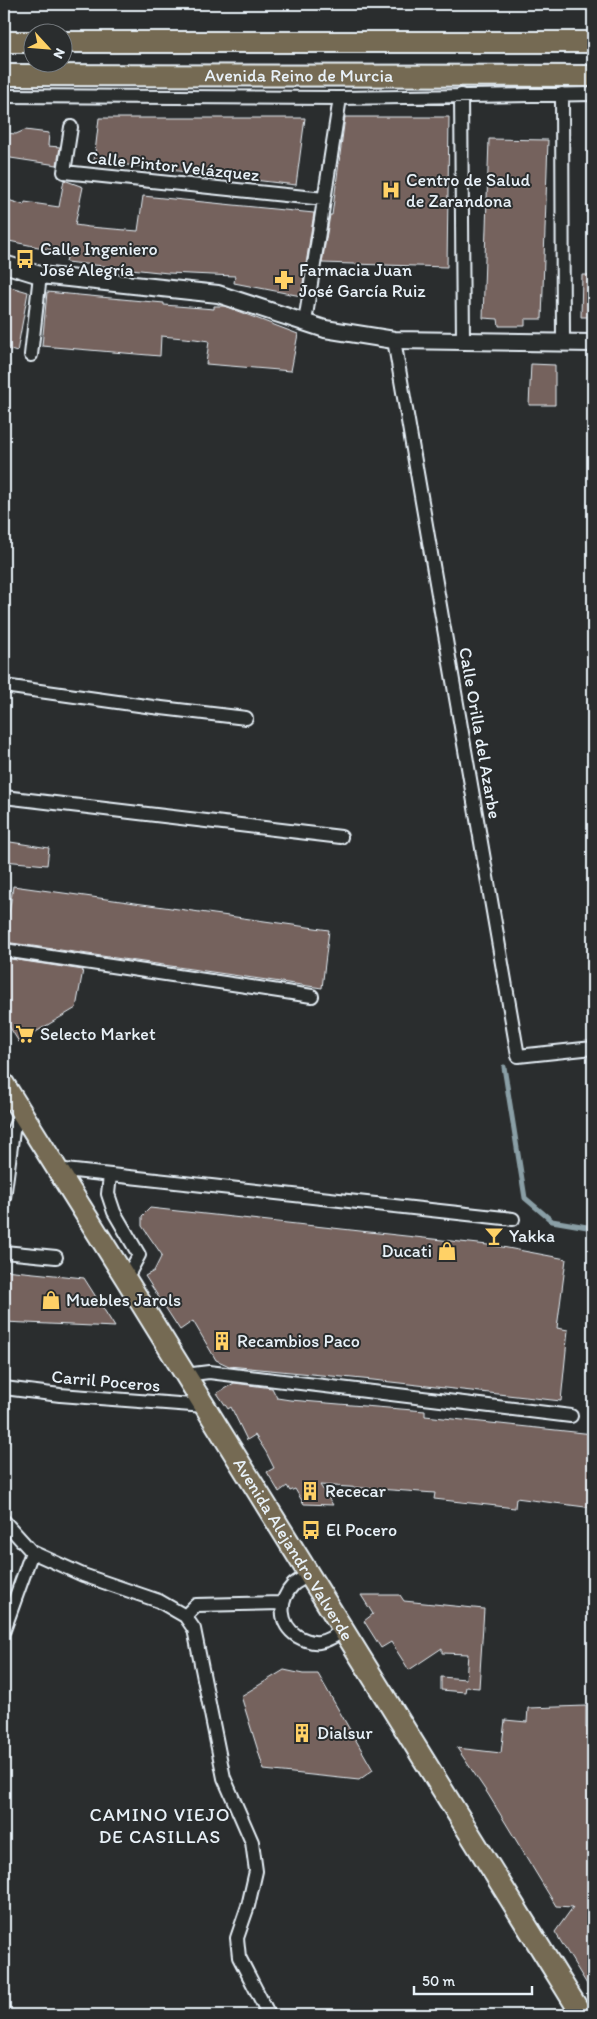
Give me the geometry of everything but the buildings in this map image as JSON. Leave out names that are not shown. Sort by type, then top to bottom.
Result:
[{"type":"main road","points":[[4,42],[22,42]]},
{"type":"main road","name":"Avenida Reino de Murcia","points":[[72,42],[593,42]]},
{"type":"main road","name":"Avenida Reino de Murcia","points":[[4,75],[593,76]]},
{"type":"main road","name":"Avenida Alejandro Valverde","points":[[4,1084],[582,2015]]},
{"type":"street","points":[[562,94],[563,342]]},
{"type":"street","points":[[4,96],[340,98],[593,94]]},
{"type":"street","points":[[461,95],[463,341]]},
{"type":"street","points":[[305,322],[340,98]]},
{"type":"street","name":"Calle Pintor Velázquez","points":[[72,127],[64,172],[324,199]]},
{"type":"street","points":[[4,264],[40,275],[218,294],[334,331],[394,340],[593,342]]},
{"type":"street","points":[[31,355],[40,275]]},
{"type":"street","name":"Calle Orilla del Azarbe","points":[[394,340],[518,1056],[593,1048]]},
{"type":"street","points":[[4,686],[246,718]]},
{"type":"street","points":[[4,797],[341,836]]},
{"type":"street","points":[[4,950],[312,996]]},
{"type":"street","points":[[4,1198],[13,1131],[21,1112]]},
{"type":"street","points":[[56,1169],[513,1219]]},
{"type":"street","points":[[110,1175],[108,1194],[114,1212],[139,1255],[126,1279]]},
{"type":"street","points":[[4,1252],[56,1257]]},
{"type":"street","points":[[186,1375],[209,1372],[571,1416]]},
{"type":"street","name":"Carril Poceros","points":[[4,1388],[205,1406]]},
{"type":"street","points":[[4,1521],[32,1552],[83,1575],[159,1602],[185,1616],[194,1629],[224,1778],[252,1842],[256,1871],[248,1906],[237,1938],[239,1957],[269,2015]]},
{"type":"street","points":[[4,1630],[32,1552]]},
{"type":"street","points":[[309,1575],[293,1585],[282,1604],[283,1619],[287,1626],[293,1633],[306,1640],[321,1642],[344,1630]]},
{"type":"street","points":[[185,1616],[196,1605],[282,1604]]},
{"type":"waterway","points":[[504,1067],[525,1198],[552,1221],[593,1228]]},
{"type":"place","name":"Centro de Salud de Zarandona","points":[[391,190]]},
{"type":"place","name":"Calle Ingeniero José Alegría","points":[[25,259]]},
{"type":"place","name":"Farmacia Juan José García Ruiz","points":[[284,280]]},
{"type":"place","name":"Selecto Market","points":[[25,1034]]},
{"type":"place","name":"Yakka","points":[[494,1236]]},
{"type":"place","name":"Ducati","points":[[447,1251]]},
{"type":"place","name":"Muebles Jarols","points":[[51,1300]]},
{"type":"place","name":"Recambios Paco","points":[[222,1341]]},
{"type":"place","name":"Rececar","points":[[310,1491]]},
{"type":"place","name":"El Pocero","points":[[311,1530]]},
{"type":"place","name":"Dialsur","points":[[302,1733]]},
{"type":"district","name":"CAMINO VIEJO DE CASILLAS","points":[[160,1825]]}]
